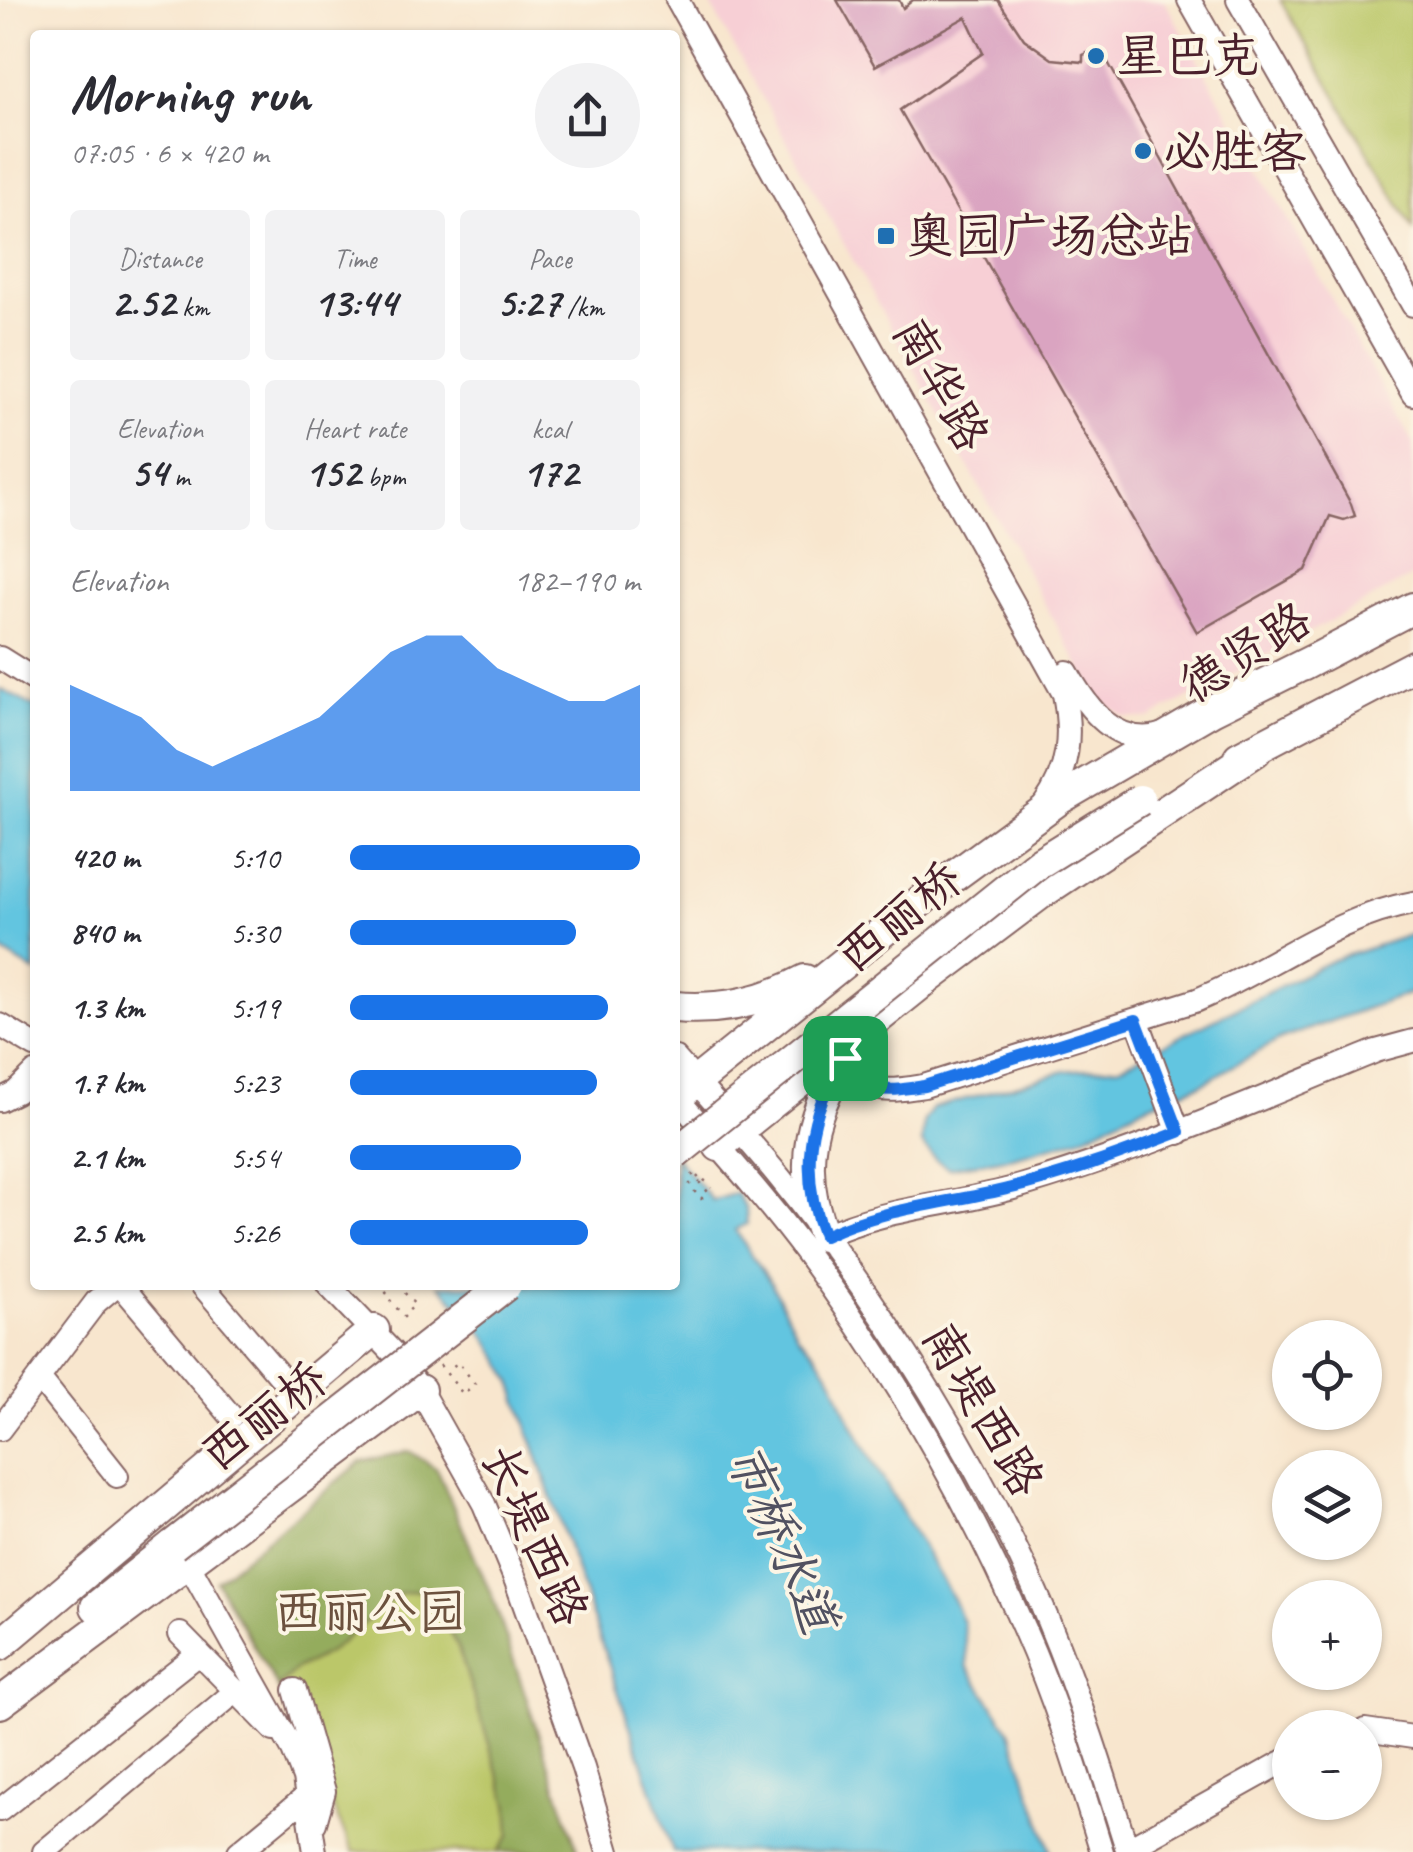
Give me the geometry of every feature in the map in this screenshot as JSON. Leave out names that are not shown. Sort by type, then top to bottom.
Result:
[{"type":"main road","name":"德贤路","points":[[1135,791],[1232,710],[1317,658],[1413,607]]},
{"type":"main road","points":[[681,1101],[860,950],[1033,817],[1180,729],[1317,658]]},
{"type":"main road","name":"德贤路","points":[[1135,791],[1256,751],[1413,666]]},
{"type":"main road","points":[[728,1138],[1043,892],[1256,751]]},
{"type":"main road","name":"西丽桥","points":[[681,1101],[1028,847],[1135,791]]},
{"type":"main road","name":"西丽桥","points":[[681,1161],[1016,882],[1135,791]]},
{"type":"main road","points":[[680,1007],[726,1008],[762,999],[799,984],[860,950]]},
{"type":"main road","points":[[824,1236],[811,1190],[810,1136],[816,1114],[845,1058],[874,1021]]},
{"type":"main road","name":"西丽桥","points":[[174,1546],[468,1290]]},
{"type":"main road","name":"西丽桥","points":[[174,1546],[500,1290]]},
{"type":"main road","points":[[0,1646],[374,1330]]},
{"type":"main road","points":[[0,1660],[420,1390]]},
{"type":"main road","points":[[0,1684],[174,1546]]},
{"type":"main road","points":[[0,1703],[174,1546]]},
{"type":"street","name":"南华路","points":[[677,0],[1064,694],[1066,760],[1053,792],[1033,817]]},
{"type":"street","name":"南华路","points":[[694,0],[1087,705],[1114,729],[1141,739],[1180,729]]},
{"type":"street","points":[[1189,0],[1413,394]]},
{"type":"street","points":[[1238,0],[1413,305]]},
{"type":"street","points":[[0,658],[30,677]]},
{"type":"street","points":[[845,1058],[856,1077],[868,1086],[897,1090],[924,1086],[1136,1020],[1232,985],[1328,932],[1389,908],[1413,903]]},
{"type":"street","points":[[1136,1020],[1179,1132]]},
{"type":"street","points":[[0,1025],[30,1043]]},
{"type":"street","points":[[824,1236],[858,1220],[1006,1190],[1122,1154],[1376,1050],[1413,1041]]},
{"type":"street","points":[[0,1100],[16,1092],[30,1078]]},
{"type":"street","name":"南堤西路","points":[[681,1101],[728,1138],[824,1236],[922,1384],[1028,1576],[1090,1732],[1128,1850]]},
{"type":"street","name":"南堤西路","points":[[728,1138],[848,1313],[956,1491],[1026,1634],[1067,1742],[1102,1852]]},
{"type":"street","points":[[0,1429],[96,1302],[110,1290]]},
{"type":"street","points":[[119,1290],[230,1416]]},
{"type":"street","points":[[206,1290],[279,1376]]},
{"type":"street","name":"长堤西路","points":[[333,1290],[374,1330],[420,1390],[484,1504],[583,1768],[608,1852]]},
{"type":"street","points":[[40,1378],[117,1476]]},
{"type":"street","points":[[390,1412],[416,1416],[440,1428]]},
{"type":"street","points":[[174,1546],[294,1750],[314,1842]]},
{"type":"street","points":[[180,1634],[294,1750]]},
{"type":"street","points":[[0,1810],[199,1653]]},
{"type":"street","points":[[295,1690],[324,1791],[314,1842]]},
{"type":"street","points":[[44,1852],[236,1691]]},
{"type":"street","points":[[1382,1732],[1413,1737]]},
{"type":"street","points":[[1128,1850],[1272,1768]]},
{"type":"street","points":[[238,1852],[306,1796]]},
{"type":"path","points":[[681,1161],[698,1180],[708,1192],[702,1199],[689,1185],[700,1176],[711,1188]]},
{"type":"path","points":[[390,1290],[385,1294],[410,1324]]},
{"type":"path","points":[[401,1290],[415,1306],[406,1313]]},
{"type":"path","points":[[440,1365],[463,1394],[475,1384],[458,1362],[449,1370]]},
{"type":"shaded area","points":[[708,0],[1164,0],[1413,443],[1413,576],[1149,719],[1124,717],[1097,698]]},
{"type":"green space","points":[[1280,0],[1413,0],[1413,229]]},
{"type":"green space","name":"西丽公园","points":[[409,1451],[437,1469],[493,1599],[578,1852],[353,1852],[278,1688],[216,1581],[361,1462]]},
{"type":"green space","points":[[409,1451],[437,1469],[493,1599],[578,1852],[498,1852],[510,1835],[508,1803],[458,1647],[426,1590],[401,1593],[327,1654],[296,1669],[278,1688],[216,1581],[361,1462]]},
{"type":"water","points":[[0,689],[30,704],[30,969],[0,950]]},
{"type":"water","points":[[1413,934],[1413,992],[1281,1039],[1199,1085],[1077,1139],[1013,1157],[948,1168],[922,1143],[924,1121],[933,1108],[1065,1071],[1121,1066],[1333,960]]},
{"type":"water","name":"市桥水道","points":[[680,1162],[713,1201],[736,1193],[746,1209],[747,1224],[735,1230],[771,1283],[798,1336],[816,1353],[834,1382],[876,1467],[953,1599],[963,1622],[968,1668],[1010,1731],[1051,1852],[673,1852],[512,1382],[497,1354],[444,1290],[680,1290]]},
{"type":"building","points":[[837,0],[899,0],[903,8],[913,0],[998,0],[1024,39],[1052,59],[1083,62],[1083,55],[1096,49],[1104,55],[1351,504],[1355,516],[1344,520],[1330,516],[1306,570],[1197,632],[900,110],[983,53],[966,17],[875,66]]},
{"type":"place","name":"星巴克","points":[[1096,56]]},
{"type":"place","name":"必胜客","points":[[1143,151]]},
{"type":"place","name":"奥园广场总站","points":[[886,236]]},
{"type":"route","points":[[1136,1020],[1179,1132],[1006,1190],[858,1220],[824,1236],[811,1190],[810,1136],[816,1114],[845,1058],[856,1077],[868,1086],[897,1090],[924,1086],[1136,1020]]}]
